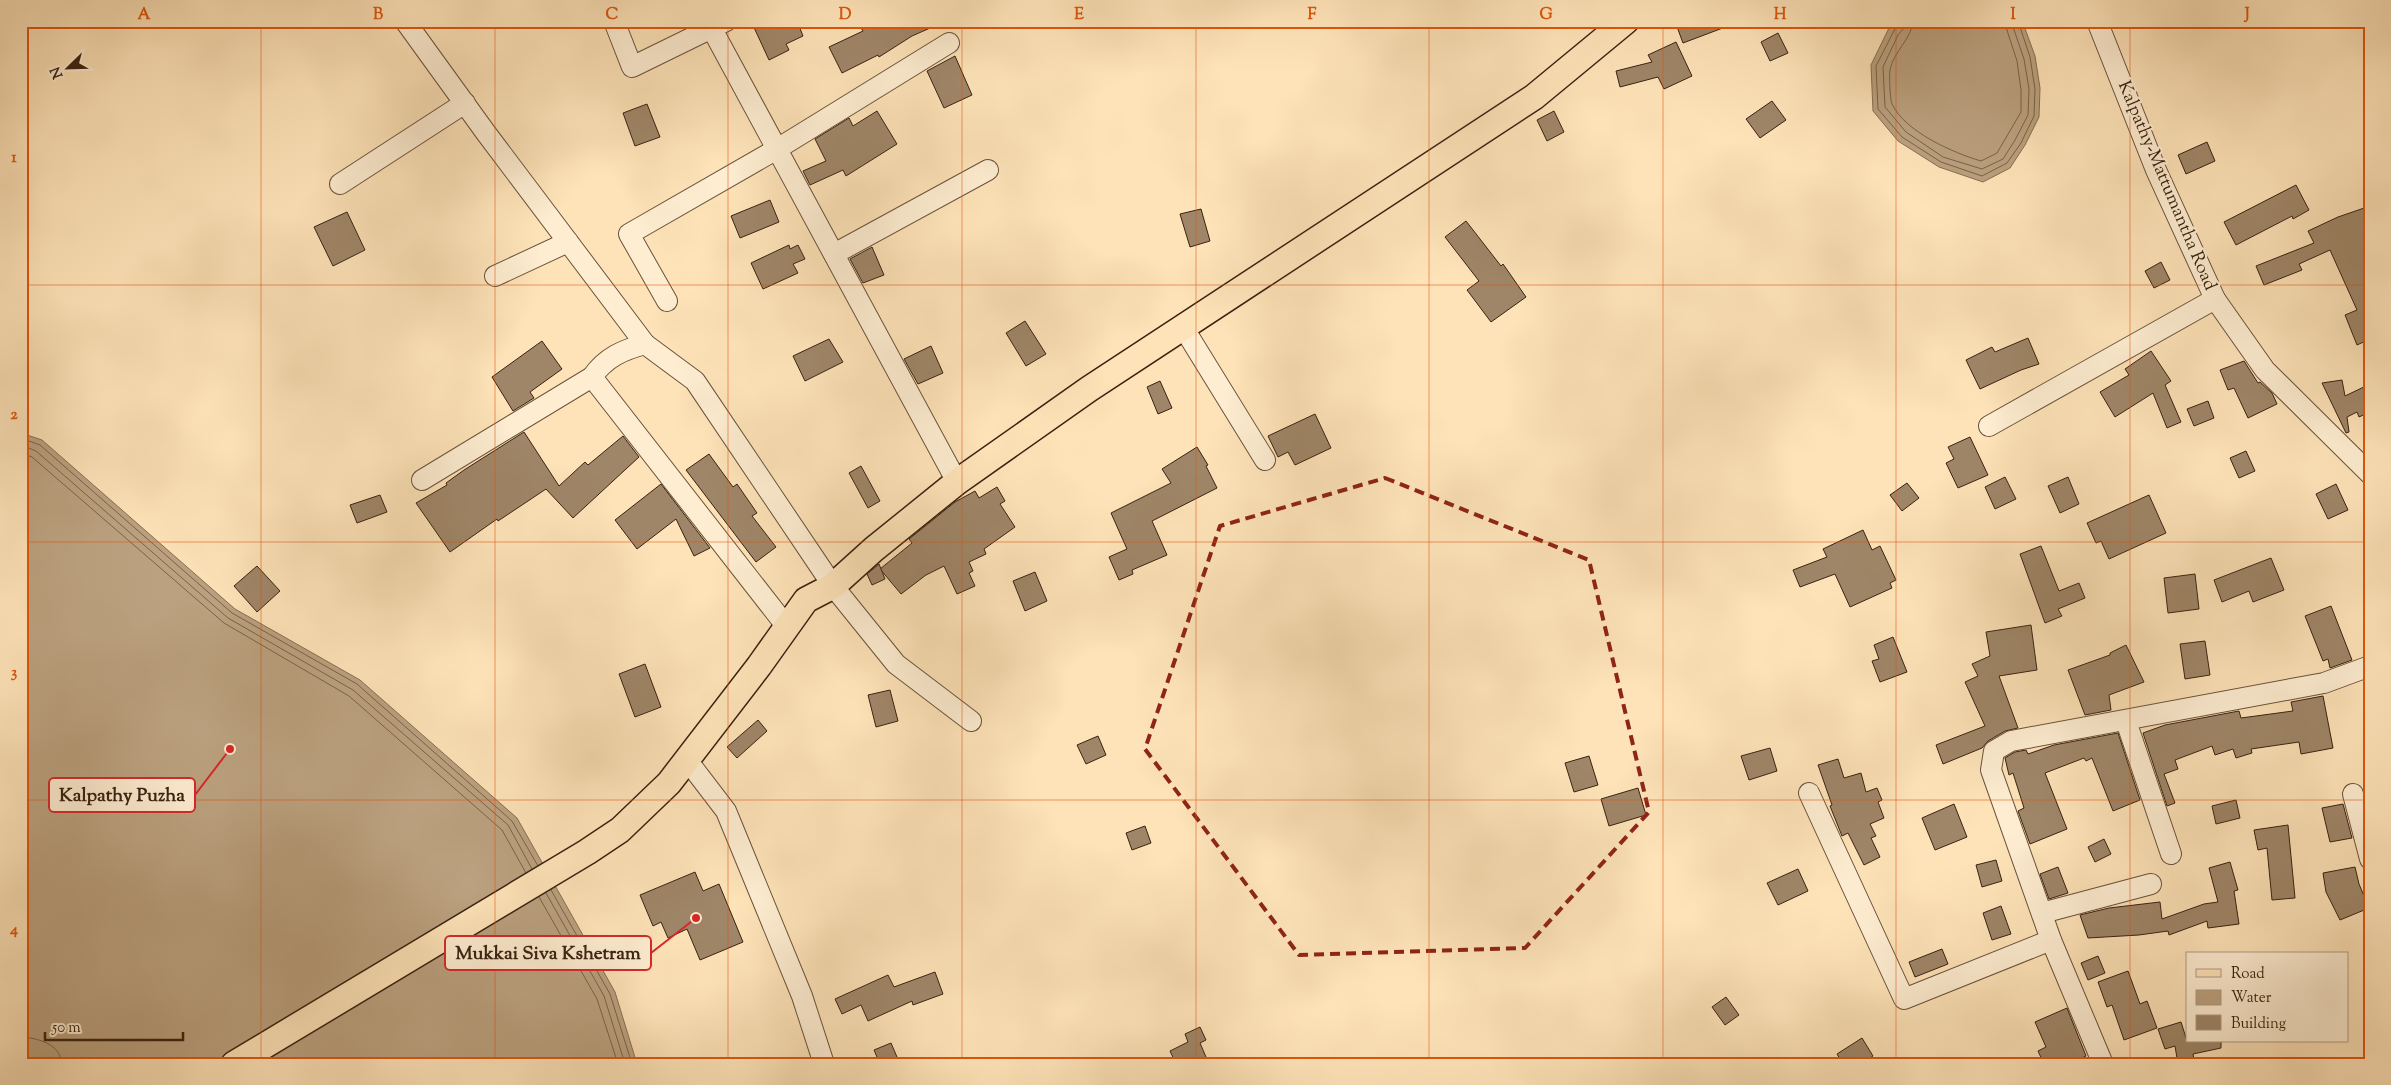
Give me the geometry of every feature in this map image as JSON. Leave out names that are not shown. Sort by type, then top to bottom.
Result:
[{"type":"main road","points":[[234,1064],[587,852],[620,830],[669,783],[806,600],[833,586],[874,548],[957,482],[1089,389],[1534,97],[1626,21]]},
{"type":"street","points":[[405,21],[464,103],[645,344],[695,380],[833,586],[896,664],[971,721]]},
{"type":"street","points":[[614,21],[632,67],[719,25],[777,149],[957,482]]},
{"type":"street","name":"Kalpathy-Mattumantha Road","points":[[2097,21],[2156,170],[2215,299],[2265,370],[2370,474]]},
{"type":"street","points":[[667,301],[629,234],[777,149],[949,43]]},
{"type":"street","points":[[340,184],[464,103]]},
{"type":"street","points":[[834,254],[988,170]]},
{"type":"street","points":[[495,276],[568,242]]},
{"type":"street","points":[[1989,426],[2215,299]]},
{"type":"street","points":[[1183,327],[1265,460]]},
{"type":"street","points":[[422,480],[592,377],[601,364],[624,349],[645,344]]},
{"type":"street","points":[[592,377],[787,627]]},
{"type":"street","points":[[2103,1064],[2051,940],[1991,770],[1994,751],[2011,741],[2324,683],[2370,666]]},
{"type":"street","points":[[2126,721],[2171,854]]},
{"type":"street","points":[[687,760],[726,811],[802,996],[824,1064]]},
{"type":"street","points":[[1810,792],[1904,999],[2051,940]]},
{"type":"street","points":[[2353,794],[2370,859]]},
{"type":"street","points":[[2042,913],[2150,884]]},
{"type":"highlighted area","points":[[1385,478],[1589,560],[1649,812],[1525,948],[1299,955],[1145,749],[1220,526]]},
{"type":"water","points":[[1896,21],[2023,23],[2035,56],[2040,88],[2039,117],[2025,145],[2010,168],[1983,182],[1939,167],[1898,141],[1873,111],[1871,65],[1889,28]]},
{"type":"water","points":[[21,433],[42,440],[235,609],[360,680],[517,818],[615,992],[637,1064],[51,1064],[21,1055]]},
{"type":"building","points":[[751,21],[797,21],[803,36],[786,44],[789,50],[769,60]]},
{"type":"building","points":[[872,21],[946,21],[912,36],[879,57],[878,55],[842,73],[829,47],[863,31],[861,28]]},
{"type":"building","points":[[1684,21],[1736,21],[1736,23],[1683,43],[1676,24]]},
{"type":"building","points":[[1778,33],[1788,53],[1770,61],[1761,42]]},
{"type":"building","points":[[1676,42],[1692,76],[1664,89],[1658,77],[1620,87],[1616,71],[1652,62],[1648,55]]},
{"type":"building","points":[[955,56],[972,95],[944,108],[927,71]]},
{"type":"building","points":[[1772,101],[1786,120],[1760,138],[1746,119]]},
{"type":"building","points":[[647,104],[660,137],[635,146],[623,113]]},
{"type":"building","points":[[877,111],[897,144],[846,176],[843,170],[810,185],[803,171],[826,161],[815,139],[849,118],[853,126]]},
{"type":"building","points":[[1554,111],[1564,132],[1547,141],[1537,120]]},
{"type":"building","points":[[2207,142],[2215,161],[2186,174],[2178,155]]},
{"type":"building","points":[[2296,185],[2309,210],[2293,219],[2292,216],[2236,245],[2224,222]]},
{"type":"building","points":[[770,200],[779,222],[740,238],[731,216]]},
{"type":"building","points":[[2370,206],[2370,339],[2357,345],[2345,315],[2357,310],[2330,250],[2299,264],[2302,270],[2264,285],[2256,266],[2314,243],[2308,231],[2338,217]]},
{"type":"building","points":[[1201,209],[1210,241],[1190,247],[1180,214]]},
{"type":"building","points":[[347,212],[365,250],[333,266],[314,227]]},
{"type":"building","points":[[1466,221],[1501,266],[1503,264],[1526,297],[1491,322],[1467,290],[1479,281],[1445,237]]},
{"type":"building","points":[[789,245],[790,249],[798,245],[805,259],[793,264],[798,273],[763,289],[751,263]]},
{"type":"building","points":[[872,247],[884,275],[863,283],[850,259]]},
{"type":"building","points":[[2161,262],[2170,280],[2154,288],[2145,271]]},
{"type":"building","points":[[1025,321],[1046,354],[1026,366],[1006,333]]},
{"type":"building","points":[[2028,338],[2039,364],[1980,389],[1966,360],[1992,347],[1995,352]]},
{"type":"building","points":[[829,339],[843,362],[805,381],[793,356]]},
{"type":"building","points":[[542,341],[562,369],[530,392],[534,398],[513,411],[492,377]]},
{"type":"building","points":[[931,346],[943,373],[918,384],[904,359]]},
{"type":"building","points":[[2151,351],[2171,381],[2165,385],[2181,422],[2167,428],[2153,393],[2115,417],[2100,392],[2129,375],[2125,369]]},
{"type":"building","points":[[2244,361],[2258,383],[2260,382],[2272,393],[2277,404],[2248,418],[2234,388],[2228,390],[2220,370]]},
{"type":"building","points":[[2342,380],[2345,396],[2370,384],[2370,412],[2359,417],[2357,412],[2347,417],[2349,432],[2346,433],[2322,383]]},
{"type":"building","points":[[1160,381],[1172,408],[1158,414],[1147,387]]},
{"type":"building","points":[[2208,401],[2214,418],[2194,426],[2187,409]]},
{"type":"building","points":[[1315,414],[1331,448],[1295,465],[1288,452],[1278,457],[1268,436]]},
{"type":"building","points":[[524,432],[559,486],[585,462],[588,465],[623,436],[639,457],[573,518],[546,489],[498,521],[497,519],[450,552],[416,503],[447,485],[446,483],[464,470]]},
{"type":"building","points":[[1970,437],[1988,475],[1958,488],[1946,463],[1954,459],[1948,447]]},
{"type":"building","points":[[1197,447],[1208,465],[1206,466],[1217,488],[1152,521],[1167,555],[1132,570],[1133,574],[1119,580],[1109,557],[1127,549],[1111,513],[1171,483],[1162,469]]},
{"type":"building","points":[[2246,451],[2255,471],[2239,478],[2230,458]]},
{"type":"building","points":[[709,454],[733,487],[737,484],[757,513],[752,516],[776,547],[756,562],[686,470]]},
{"type":"building","points":[[861,466],[880,501],[868,508],[849,473]]},
{"type":"building","points":[[2005,477],[2016,499],[1995,509],[1985,487]]},
{"type":"building","points":[[2068,477],[2079,504],[2060,513],[2048,486]]},
{"type":"building","points":[[1907,483],[1919,498],[1902,511],[1890,495]]},
{"type":"building","points":[[661,484],[710,548],[694,556],[676,519],[637,549],[615,520]]},
{"type":"building","points":[[2336,484],[2348,510],[2328,519],[2316,494]]},
{"type":"building","points":[[997,487],[1005,501],[1000,504],[1015,527],[984,549],[986,554],[969,562],[973,571],[969,573],[975,586],[957,594],[944,566],[926,575],[901,594],[880,569],[912,543],[909,539],[955,502],[975,491],[979,498]]},
{"type":"building","points":[[380,495],[387,512],[357,523],[350,505]]},
{"type":"building","points":[[2149,495],[2166,533],[2109,559],[2101,541],[2096,543],[2087,523]]},
{"type":"building","points":[[1863,530],[1872,550],[1880,546],[1896,580],[1890,583],[1892,588],[1850,607],[1835,574],[1800,587],[1793,570],[1827,557],[1823,549]]},
{"type":"building","points":[[2041,546],[2059,591],[2079,583],[2085,598],[2058,609],[2062,616],[2045,623],[2020,554]]},
{"type":"building","points":[[2271,558],[2284,590],[2253,602],[2249,591],[2222,602],[2214,580]]},
{"type":"building","points":[[879,564],[885,579],[872,585],[867,574]]},
{"type":"building","points":[[257,566],[280,591],[257,612],[234,586]]},
{"type":"building","points":[[1035,572],[1047,601],[1025,611],[1013,581]]},
{"type":"building","points":[[2195,574],[2199,609],[2168,613],[2164,578]]},
{"type":"building","points":[[2331,606],[2352,660],[2330,668],[2328,659],[2323,661],[2305,616]]},
{"type":"building","points":[[2031,625],[2037,670],[1999,676],[2018,728],[2005,731],[1988,741],[1982,748],[1943,764],[1936,745],[1985,726],[1965,682],[1978,676],[1972,664],[1990,656],[1986,632]]},
{"type":"building","points":[[1893,637],[1907,672],[1880,682],[1872,661],[1879,659],[1874,645]]},
{"type":"building","points":[[2205,641],[2210,675],[2185,679],[2180,644]]},
{"type":"building","points":[[2126,645],[2144,682],[2109,695],[2111,710],[2085,715],[2068,670],[2110,655],[2110,653]]},
{"type":"building","points":[[645,664],[661,707],[635,717],[619,674]]},
{"type":"building","points":[[890,690],[898,721],[876,727],[868,695]]},
{"type":"building","points":[[2323,696],[2333,748],[2301,754],[2299,742],[2251,749],[2252,753],[2236,758],[2233,749],[2215,755],[2212,746],[2175,760],[2178,769],[2164,774],[2175,803],[2167,806],[2143,733],[2165,725],[2239,711],[2241,718],[2293,711],[2291,702]]},
{"type":"building","points":[[758,720],[767,731],[737,758],[727,747]]},
{"type":"building","points":[[2118,733],[2140,800],[2113,811],[2092,758],[2086,761],[2084,758],[2045,773],[2067,829],[2030,844],[2018,811],[2024,808],[2013,773],[2009,775],[2005,758],[2015,752],[2026,750],[2028,754],[2054,745]]},
{"type":"building","points":[[1098,736],[1106,755],[1086,764],[1077,745]]},
{"type":"building","points":[[1770,748],[1777,771],[1749,780],[1741,756]]},
{"type":"building","points":[[1589,756],[1598,785],[1574,792],[1565,763]]},
{"type":"building","points":[[1838,759],[1844,778],[1861,773],[1866,792],[1877,788],[1882,800],[1878,802],[1884,818],[1870,824],[1876,836],[1871,838],[1880,857],[1864,865],[1848,833],[1842,836],[1830,806],[1832,805],[1818,765]]},
{"type":"building","points":[[1638,788],[1646,815],[1609,826],[1601,799]]},
{"type":"building","points":[[2236,800],[2240,818],[2216,824],[2212,806]]},
{"type":"building","points":[[1954,804],[1967,837],[1935,850],[1922,818]]},
{"type":"building","points":[[2343,804],[2352,838],[2330,842],[2322,808]]},
{"type":"building","points":[[2288,825],[2295,898],[2272,900],[2267,848],[2258,850],[2254,830]]},
{"type":"building","points":[[1145,826],[1151,843],[1132,850],[1126,833]]},
{"type":"building","points":[[2104,839],[2111,854],[2095,862],[2088,847]]},
{"type":"building","points":[[1996,860],[2002,881],[1982,887],[1976,865]]},
{"type":"building","points":[[2230,862],[2238,890],[2234,891],[2239,924],[2208,928],[2207,921],[2169,935],[2168,931],[2088,938],[2080,915],[2109,908],[2160,902],[2162,919],[2204,904],[2218,902],[2209,868]]},
{"type":"building","points":[[2058,867],[2068,893],[2049,899],[2040,874]]},
{"type":"building","points":[[2355,867],[2359,884],[2369,908],[2340,920],[2326,892],[2323,873]]},
{"type":"building","points":[[1798,869],[1808,891],[1778,905],[1767,883]]},
{"type":"building","points":[[695,872],[703,891],[719,884],[743,942],[700,960],[687,929],[668,938],[661,922],[653,926],[640,895]]},
{"type":"building","points":[[2001,906],[2011,934],[1992,940],[1983,913]]},
{"type":"building","points":[[1942,949],[1948,964],[1915,977],[1909,962]]},
{"type":"building","points":[[2098,956],[2105,973],[2088,980],[2081,963]]},
{"type":"building","points":[[2128,971],[2140,1004],[2147,1001],[2157,1028],[2124,1040],[2112,1005],[2107,1007],[2098,982]]},
{"type":"building","points":[[935,972],[943,994],[913,1005],[912,1001],[868,1021],[861,1005],[842,1014],[835,999],[888,975],[894,987]]},
{"type":"building","points":[[1726,997],[1739,1015],[1725,1025],[1712,1007]]},
{"type":"building","points":[[2067,1008],[2086,1056],[2069,1064],[2044,1064],[2038,1051],[2046,1047],[2035,1022]]},
{"type":"building","points":[[2181,1022],[2186,1042],[2221,1042],[2221,1048],[2193,1054],[2195,1064],[2178,1064],[2175,1046],[2165,1049],[2158,1029]]},
{"type":"building","points":[[1200,1027],[1206,1040],[1200,1043],[1209,1064],[1176,1064],[1170,1051],[1188,1042],[1185,1034]]},
{"type":"building","points":[[1862,1038],[1873,1056],[1861,1064],[1843,1064],[1837,1054]]},
{"type":"building","points":[[891,1043],[900,1064],[880,1064],[874,1050]]},
{"type":"place","name":"Kalpathy Puzha","points":[[230,749]]},
{"type":"place","name":"Mukkai Siva Kshetram","points":[[696,918]]}]
